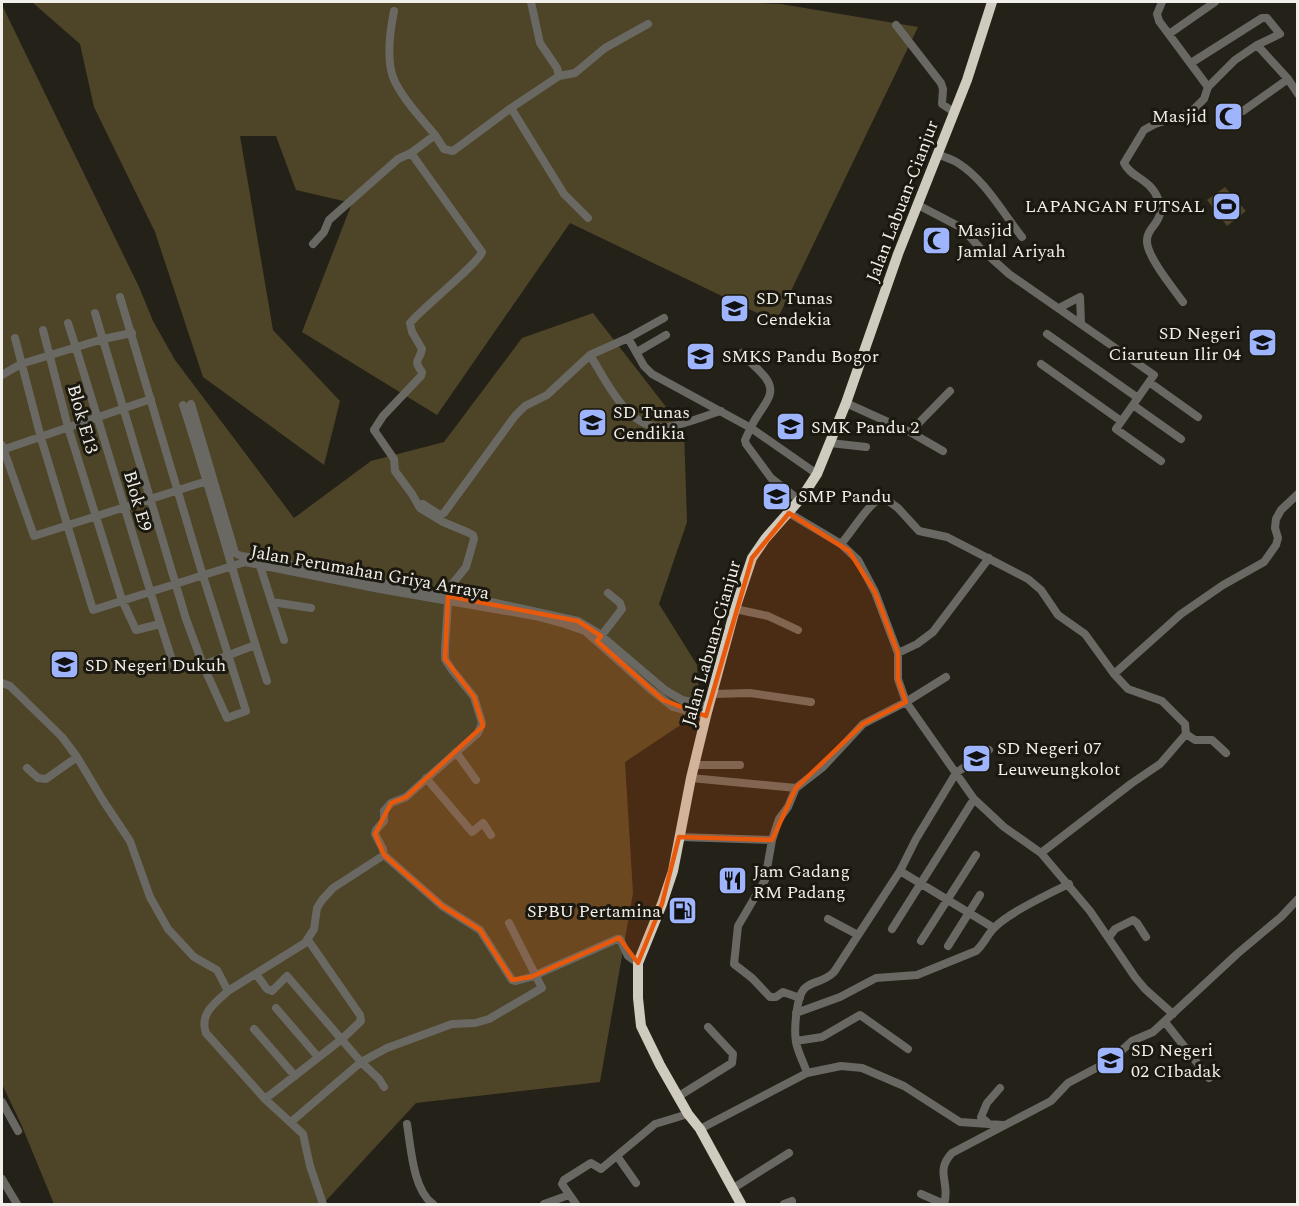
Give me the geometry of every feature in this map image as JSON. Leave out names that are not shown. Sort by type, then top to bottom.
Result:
[{"type":"highway","name":"Jalan Labuan-Cianjur","points":[[741,1204],[700,1129],[688,1114],[660,1065],[641,1026],[638,963],[673,871],[691,778],[735,609],[752,558],[817,474],[846,403],[898,254],[976,56],[992,2]]},
{"type":"street","points":[[531,2],[540,43],[557,68],[559,76]]},
{"type":"street","points":[[1162,2],[1159,21],[1208,87]]},
{"type":"street","points":[[1169,34],[1215,2]]},
{"type":"street","points":[[394,11],[390,45],[393,77],[444,149],[453,151],[530,94],[559,76],[575,73],[605,48],[648,24]]},
{"type":"street","points":[[1183,302],[1153,257],[1147,241],[1160,217],[1159,200],[1151,187],[1126,168],[1124,163],[1144,130],[1155,124],[1190,113],[1204,99],[1208,87],[1235,60],[1257,45],[1280,34],[1267,18],[1262,18],[1191,63]]},
{"type":"street","points":[[896,25],[941,83],[944,89],[942,104],[954,112]]},
{"type":"street","points":[[1257,45],[1288,79],[1298,94]]},
{"type":"street","points":[[1243,111],[1288,79]]},
{"type":"street","points":[[511,108],[564,194],[588,218]]},
{"type":"street","points":[[313,244],[322,235],[326,223],[332,216],[398,159],[411,153],[435,135]]},
{"type":"street","points":[[411,153],[482,252],[478,260],[410,322],[412,332],[422,349],[416,360],[422,376],[412,383],[383,416],[374,430],[394,459],[395,471],[420,508],[473,535],[474,539],[466,567],[449,588],[445,659],[474,697],[482,723],[478,733],[406,796],[391,802],[384,812],[384,821],[375,834],[384,855],[442,906],[480,930],[512,980],[522,980],[617,939],[620,939],[628,956],[638,963]]},
{"type":"street","points":[[937,154],[957,162],[980,182],[994,197],[1022,237]]},
{"type":"street","points":[[918,205],[962,228],[1009,274],[1154,375],[1116,429],[1161,461]]},
{"type":"street","points":[[95,313],[176,585],[203,665],[227,718],[246,711],[203,576],[120,297]]},
{"type":"street","points":[[1059,308],[1080,297],[1081,323]]},
{"type":"street","points":[[423,504],[440,515],[444,513],[515,416],[525,406],[547,395],[590,355],[664,318]]},
{"type":"street","name":"Blok E9","points":[[68,323],[98,416],[123,507],[175,669],[203,665]]},
{"type":"street","name":"Blok E13","points":[[44,330],[68,427],[122,600],[136,630],[160,624]]},
{"type":"street","points":[[2,375],[21,364],[103,339],[132,333]]},
{"type":"street","points":[[1047,334],[1180,439]]},
{"type":"street","points":[[637,352],[666,335]]},
{"type":"street","points":[[15,338],[41,438],[68,524]]},
{"type":"street","points":[[628,338],[644,366],[652,374],[751,428],[817,474]]},
{"type":"street","points":[[742,352],[748,362],[764,377],[771,390],[770,398],[745,440],[746,444],[771,478],[799,500]]},
{"type":"street","points":[[590,355],[618,400],[631,414],[645,422],[668,427],[722,411]]},
{"type":"street","points":[[1041,364],[1121,421]]},
{"type":"street","points":[[1149,382],[1198,417]]},
{"type":"street","points":[[910,432],[950,391]]},
{"type":"street","points":[[151,399],[41,438],[2,448],[34,536],[207,481]]},
{"type":"street","points":[[846,403],[910,432],[944,451]]},
{"type":"street","points":[[267,681],[207,481],[187,404],[235,553],[259,562],[388,584],[448,598]]},
{"type":"street","points":[[830,443],[866,447]]},
{"type":"street","points":[[1114,674],[1181,614],[1223,585],[1264,562],[1278,538],[1275,528],[1276,519],[1281,510],[1298,494]]},
{"type":"street","points":[[841,544],[867,510],[883,498],[898,508],[919,531],[947,537],[1028,579],[1041,590],[1058,615],[1085,634],[1128,689],[1162,701],[1185,724],[1186,734],[1160,764],[1041,853]]},
{"type":"street","points":[[789,513],[841,544],[858,560],[898,653],[898,680],[906,702],[974,799],[1004,827],[1041,853],[1069,884],[1109,937],[1122,961],[1140,983],[1173,1014]]},
{"type":"street","name":"Jalan Perumahan Griya Arraya","points":[[68,524],[93,610],[150,594],[245,562],[259,562],[325,578],[448,598],[550,620],[585,631],[599,639],[665,690],[681,700],[708,711]]},
{"type":"street","points":[[898,653],[917,644],[933,632],[989,558]]},
{"type":"street","points":[[259,562],[284,640]]},
{"type":"street","points":[[325,578],[338,575]]},
{"type":"street","points":[[388,584],[395,591]]},
{"type":"street","points":[[599,639],[622,609],[620,603],[608,593]]},
{"type":"street","points":[[272,602],[311,608]]},
{"type":"street","points":[[735,609],[768,616],[798,630]]},
{"type":"street","points":[[203,665],[255,645]]},
{"type":"street","points":[[800,998],[783,992],[776,997],[770,997],[752,978],[734,964],[738,926],[765,880],[772,840],[779,819],[788,807],[796,788],[823,767],[863,724],[946,678]]},
{"type":"street","points":[[2,683],[8,684],[62,737],[130,841],[150,897],[162,921],[194,957],[217,970],[228,991]]},
{"type":"street","points":[[713,694],[750,693],[811,702]]},
{"type":"street","points":[[1186,734],[1195,740],[1212,740],[1226,753]]},
{"type":"street","points":[[807,1073],[796,1041],[796,1013],[803,990],[808,985],[823,981],[834,972],[900,871],[916,839],[956,773],[988,750]]},
{"type":"street","points":[[456,752],[476,780]]},
{"type":"street","points":[[27,768],[38,777],[46,779],[77,758]]},
{"type":"street","points":[[695,765],[740,765]]},
{"type":"street","points":[[426,778],[472,832],[483,823],[491,835]]},
{"type":"street","points":[[691,778],[796,788]]},
{"type":"street","points":[[892,929],[974,799]]},
{"type":"street","points":[[679,837],[772,840]]},
{"type":"street","points":[[323,1204],[310,1166],[305,1140],[299,1128],[265,1099],[217,1048],[206,1033],[203,1026],[204,1018],[228,991],[308,940],[314,929],[317,908],[322,900],[333,888],[384,855]]},
{"type":"street","points":[[921,941],[976,855]]},
{"type":"street","points":[[900,871],[994,928]]},
{"type":"street","points":[[796,1013],[840,997],[876,978],[917,975],[976,951],[984,944],[994,928],[1045,895],[1069,884]]},
{"type":"street","points":[[948,946],[980,895]]},
{"type":"street","points":[[921,1194],[944,1204],[948,1192],[942,1168],[948,1158],[958,1149],[1051,1101],[1068,1083],[1106,1065],[1132,1041],[1153,1032],[1298,899]]},
{"type":"street","points":[[828,919],[858,935]]},
{"type":"street","points":[[1109,937],[1115,928],[1133,920],[1146,937]]},
{"type":"street","points":[[291,1122],[361,1062],[398,1043],[414,1039],[452,1023],[475,1023],[489,1019],[542,988],[537,974],[509,923]]},
{"type":"street","points":[[265,1099],[342,1039],[359,1024],[362,1018],[308,940]]},
{"type":"street","points":[[256,974],[267,989],[272,991],[287,976],[384,1087]]},
{"type":"street","points":[[276,1008],[318,1057]]},
{"type":"street","points":[[796,1041],[822,1037],[860,1015],[908,1049]]},
{"type":"street","points":[[1165,1022],[1209,1078]]},
{"type":"street","points":[[679,1096],[732,1063],[733,1054],[708,1027]]},
{"type":"street","points":[[254,1029],[295,1076]]},
{"type":"street","points":[[700,1129],[807,1073],[841,1066],[862,1068],[904,1086],[960,1122],[988,1122],[1005,1125]]},
{"type":"street","points":[[988,1122],[981,1117],[984,1108],[1000,1088]]},
{"type":"street","points":[[2,1102],[18,1131]]},
{"type":"street","points":[[576,1204],[562,1184],[564,1180],[591,1163],[601,1169],[655,1124],[688,1114]]},
{"type":"street","points":[[407,1124],[419,1186],[427,1200],[433,1204]]},
{"type":"street","points":[[732,1189],[789,1153]]},
{"type":"street","points":[[617,1156],[636,1183]]},
{"type":"street","points":[[2,1179],[15,1204]]},
{"type":"street","points":[[544,1204],[569,1195]]},
{"type":"highlighted area","points":[[789,513],[849,551],[875,592],[898,653],[898,679],[906,702],[863,724],[796,788],[772,840],[679,837],[662,904],[638,963],[619,938],[531,977],[512,980],[480,930],[442,906],[384,855],[375,834],[391,803],[406,797],[483,726],[474,697],[445,659],[448,596],[578,621],[601,636],[597,641],[663,700],[706,716],[752,558]]},
{"type":"shaded area","points":[[32,2],[730,2],[781,4],[918,27],[776,322],[570,223],[437,415],[302,332],[352,203],[296,190],[276,136],[240,136],[273,330],[340,401],[324,465],[203,377],[155,232],[94,107],[80,44]]},
{"type":"shaded area","points":[[2,5],[139,287],[153,321],[175,360],[294,518],[371,461],[444,442],[522,338],[593,313],[684,430],[687,522],[659,604],[697,665],[700,712],[625,762],[633,893],[600,1082],[416,1103],[323,1204],[54,1204],[2,1084]]},
{"type":"shaded area","name":"LAPANGAN FUTSAL","points":[[1225,187],[1246,211],[1227,226],[1207,200]]},
{"type":"place","name":"Masjid","points":[[1228,116]]},
{"type":"place","name":"LAPANGAN FUTSAL","points":[[1226,206]]},
{"type":"place","name":"Masjid Jamlal Ariyah","points":[[936,240]]},
{"type":"place","name":"SD Tunas Cendekia","points":[[735,308]]},
{"type":"place","name":"SD Negeri Ciaruteun Ilir 04","points":[[1262,343]]},
{"type":"place","name":"SMKS Pandu Bogor","points":[[701,356]]},
{"type":"place","name":"SD Tunas Cendikia","points":[[592,422]]},
{"type":"place","name":"SMK Pandu 2","points":[[790,427]]},
{"type":"place","name":"SMP Pandu","points":[[777,496]]},
{"type":"place","name":"SD Negeri Dukuh","points":[[64,665]]},
{"type":"place","name":"SD Negeri 07 Leuweungkolot","points":[[976,758]]},
{"type":"place","name":"Jam Gadang RM Padang","points":[[732,881]]},
{"type":"place","name":"SPBU Pertamina","points":[[682,911]]},
{"type":"place","name":"SD Negeri 02 CIbadak","points":[[1110,1060]]}]
